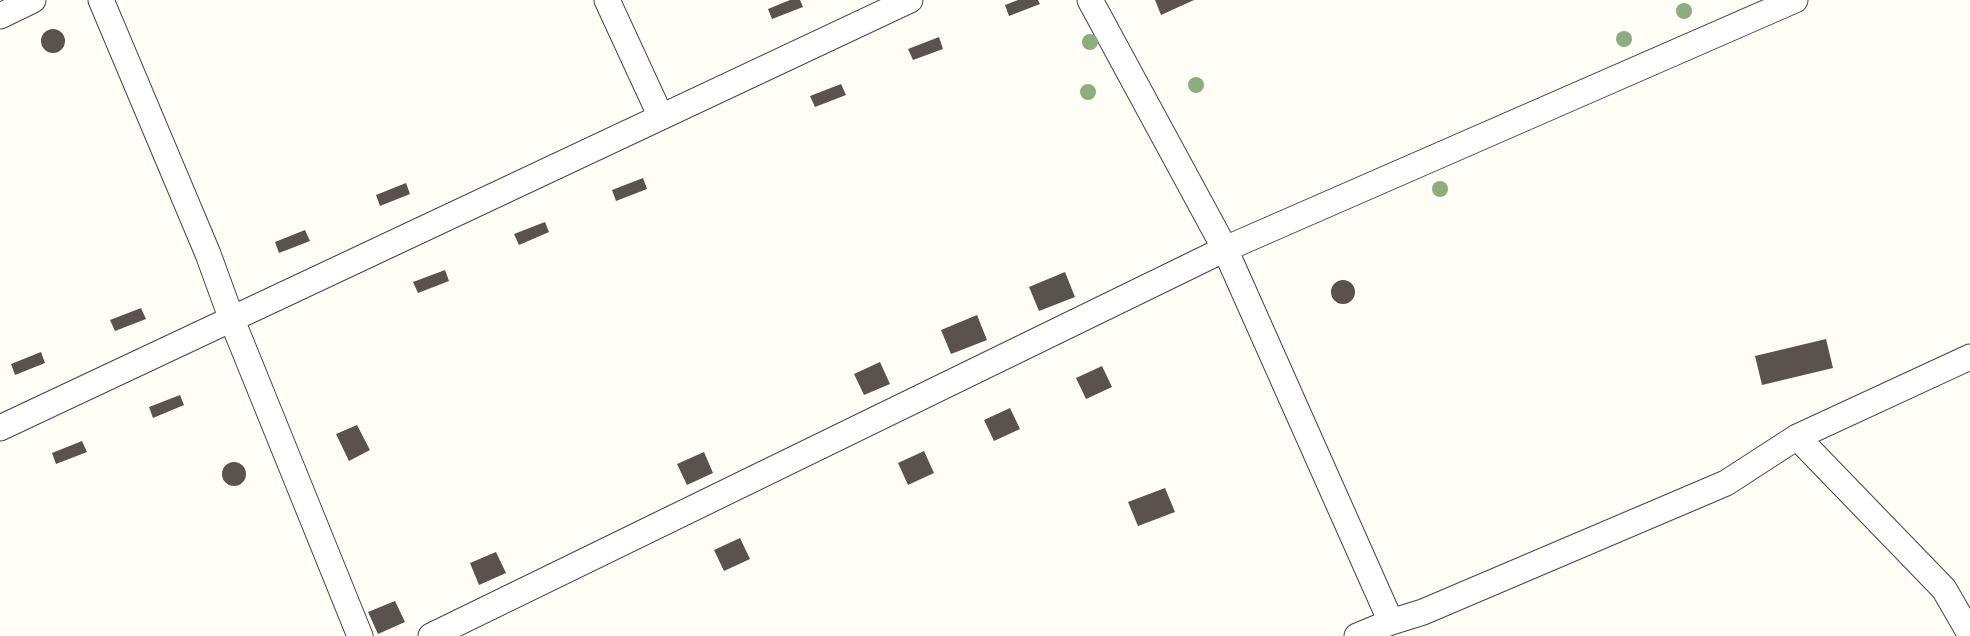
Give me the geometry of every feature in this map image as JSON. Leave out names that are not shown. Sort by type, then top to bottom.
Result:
[{"type":"street","points":[[0,16],[33,0]]},
{"type":"street","points":[[101,0],[208,254],[232,320],[360,636]]},
{"type":"street","points":[[607,0],[661,117]]},
{"type":"street","points":[[0,428],[910,0]]},
{"type":"street","points":[[1090,0],[1225,249],[1391,622]]},
{"type":"street","points":[[431,636],[1225,249],[1795,0]]},
{"type":"street","points":[[1357,636],[1391,622],[1424,612],[1726,483],[1797,437],[1970,357]]},
{"type":"street","points":[[1797,437],[1944,589],[1970,634]]},
{"type":"building","points":[[790,0],[800,0],[803,7],[772,19],[768,9]]},
{"type":"building","points":[[1018,0],[1038,0],[1040,4],[1009,16],[1005,5]]},
{"type":"building","points":[[1155,0],[1194,0],[1161,15]]},
{"type":"building","points":[[53,29],[61,33],[65,41],[61,49],[53,53],[45,49],[41,41],[45,33]]},
{"type":"building","points":[[939,37],[943,49],[913,60],[908,49]]},
{"type":"building","points":[[841,84],[846,95],[815,107],[810,96]]},
{"type":"building","points":[[643,178],[647,189],[616,201],[612,190]]},
{"type":"building","points":[[406,183],[410,194],[380,206],[376,195]]},
{"type":"building","points":[[545,222],[549,232],[519,245],[514,234]]},
{"type":"building","points":[[305,230],[310,241],[279,253],[275,242]]},
{"type":"building","points":[[445,270],[449,281],[418,293],[413,282]]},
{"type":"building","points":[[1065,272],[1075,297],[1039,311],[1029,287]]},
{"type":"building","points":[[1343,280],[1351,284],[1355,292],[1351,300],[1343,304],[1335,300],[1331,292],[1335,284]]},
{"type":"building","points":[[141,308],[146,319],[115,331],[110,320]]},
{"type":"building","points":[[977,315],[987,340],[951,354],[941,330]]},
{"type":"building","points":[[1826,339],[1833,368],[1762,385],[1755,356]]},
{"type":"building","points":[[41,352],[45,363],[15,375],[11,364]]},
{"type":"building","points":[[880,362],[890,384],[864,395],[854,374]]},
{"type":"building","points":[[1102,366],[1112,387],[1086,399],[1076,378]]},
{"type":"building","points":[[180,395],[184,405],[153,418],[149,407]]},
{"type":"building","points":[[1010,408],[1020,429],[994,441],[984,420]]},
{"type":"building","points":[[357,425],[370,450],[349,461],[336,434]]},
{"type":"building","points":[[82,441],[87,452],[56,464],[52,453]]},
{"type":"building","points":[[924,451],[934,473],[908,485],[898,463]]},
{"type":"building","points":[[704,452],[713,473],[687,485],[677,464]]},
{"type":"building","points":[[234,462],[242,466],[246,474],[242,482],[234,486],[226,482],[222,474],[226,466]]},
{"type":"building","points":[[1165,488],[1175,512],[1138,526],[1128,502]]},
{"type":"building","points":[[740,538],[750,559],[724,571],[714,550]]},
{"type":"building","points":[[496,552],[506,573],[479,585],[470,563]]},
{"type":"building","points":[[395,601],[405,622],[378,634],[368,612]]}]
